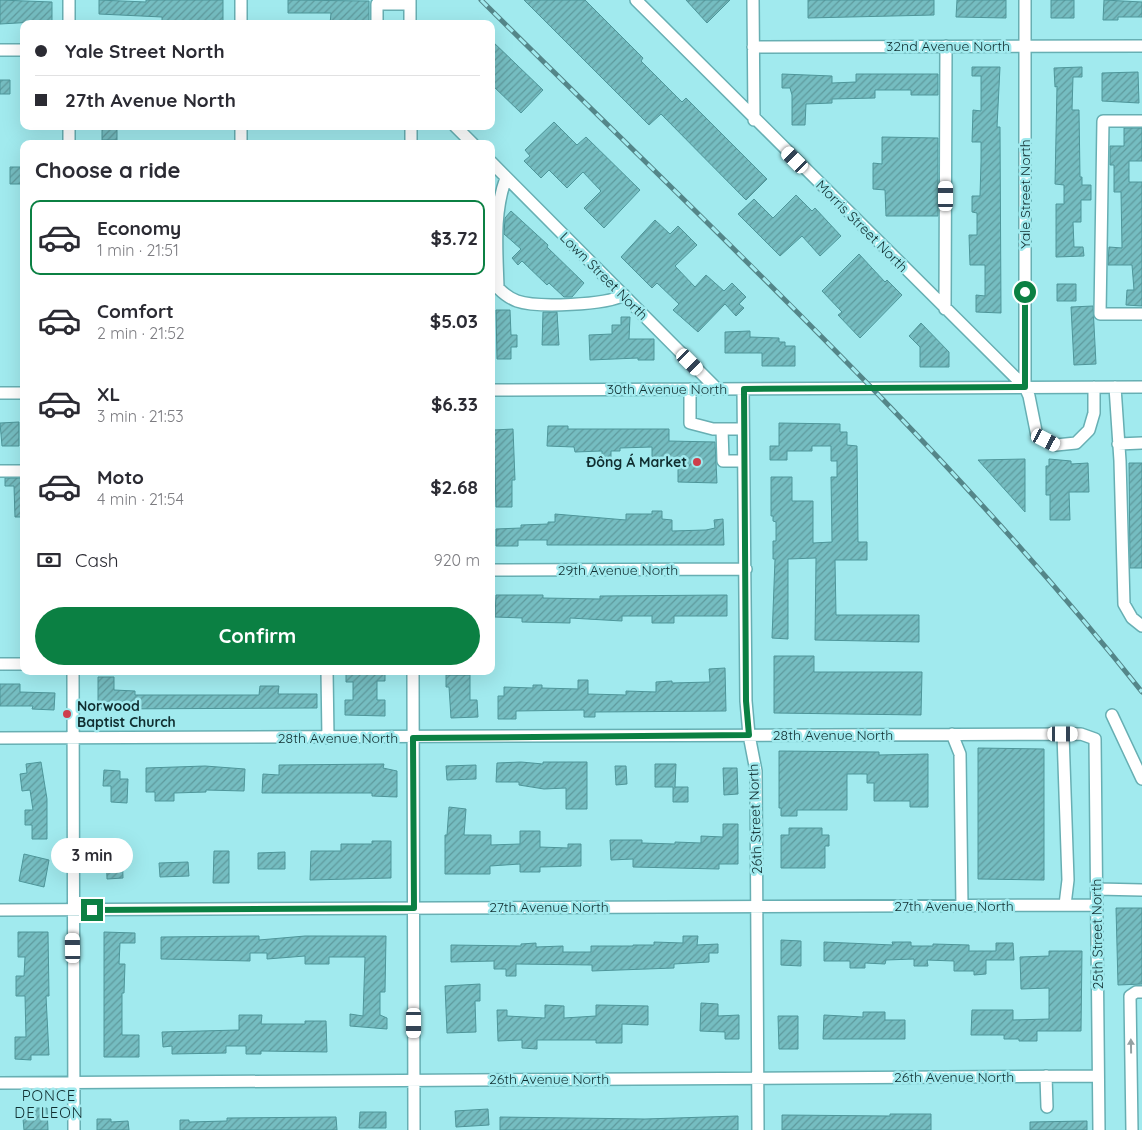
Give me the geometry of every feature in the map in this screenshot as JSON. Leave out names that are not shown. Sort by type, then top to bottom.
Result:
[{"type":"street","points":[[69,0],[69,20]]},
{"type":"street","points":[[241,0],[241,20]]},
{"type":"street","name":"Morris Street North","points":[[636,0],[754,120],[1025,387]]},
{"type":"street","points":[[753,0],[754,120]]},
{"type":"street","name":"Yale Street North","points":[[1024,0],[1025,387]]},
{"type":"street","points":[[377,20],[377,4],[410,2],[410,20]]},
{"type":"street","points":[[945,309],[946,46]]},
{"type":"street","name":"32nd Avenue North","points":[[754,47],[1142,46]]},
{"type":"street","points":[[0,50],[20,50]]},
{"type":"street","points":[[1142,122],[1103,121],[1100,314],[1142,314]]},
{"type":"street","points":[[459,130],[469,140]]},
{"type":"street","name":"Lown Street North","points":[[495,166],[717,389]]},
{"type":"street","points":[[506,178],[500,196],[497,226],[498,288],[506,296],[530,304],[561,304],[604,302],[615,300],[624,295]]},
{"type":"street","points":[[1025,387],[1029,396],[1036,436],[1056,445],[1076,443],[1090,430],[1094,413],[1094,387]]},
{"type":"street","points":[[1115,387],[1124,604],[1132,618],[1142,626]]},
{"type":"street","name":"30th Avenue North","points":[[495,390],[1142,387]]},
{"type":"street","points":[[690,389],[690,423],[722,429],[743,429]]},
{"type":"street","name":"26th Street North","points":[[744,389],[746,701],[749,735],[756,771],[758,1130]]},
{"type":"street","points":[[0,393],[20,393]]},
{"type":"street","points":[[722,429],[722,461],[743,461]]},
{"type":"street","points":[[1118,444],[1142,443]]},
{"type":"street","points":[[0,471],[20,471]]},
{"type":"street","name":"29th Avenue North","points":[[495,570],[746,569]]},
{"type":"street","points":[[0,664],[20,664]]},
{"type":"street","points":[[73,675],[74,1130]]},
{"type":"street","points":[[327,675],[328,738]]},
{"type":"street","points":[[413,675],[414,1130]]},
{"type":"street","points":[[1112,715],[1142,779]]},
{"type":"street","points":[[952,734],[960,754],[962,906]]},
{"type":"street","points":[[1063,734],[1068,880],[1065,905]]},
{"type":"street","name":"28th Avenue North","points":[[0,738],[413,738],[1081,734],[1095,739]]},
{"type":"street","name":"25th Street North","points":[[1095,739],[1098,1130]]},
{"type":"street","points":[[1097,889],[1142,890]]},
{"type":"street","name":"27th Avenue North","points":[[0,910],[1097,905]]},
{"type":"street","points":[[1132,1130],[1137,1076],[1130,996],[1136,992],[1142,992]]},
{"type":"street","points":[[1046,1076],[1047,1107]]},
{"type":"street","name":"26th Avenue North","points":[[0,1083],[1098,1076]]},
{"type":"building","points":[[0,0],[52,2],[52,20],[20,20],[20,23],[0,24]]},
{"type":"building","points":[[99,0],[146,2],[146,0],[223,0],[223,20],[162,20],[162,17],[99,14]]},
{"type":"building","points":[[288,0],[369,1],[369,20],[330,20],[331,13],[288,13]]},
{"type":"building","points":[[524,0],[585,0],[643,58],[641,61],[682,102],[686,98],[767,179],[746,200],[661,114],[649,125]]},
{"type":"building","points":[[686,0],[730,0],[707,23]]},
{"type":"building","points":[[808,0],[934,0],[934,15],[808,18]]},
{"type":"building","points":[[957,0],[1006,0],[1006,18],[956,17]]},
{"type":"building","points":[[1051,0],[1074,0],[1074,18],[1051,18]]},
{"type":"building","points":[[1104,0],[1142,2],[1142,17],[1118,17],[1118,20],[1103,20]]},
{"type":"building","points":[[495,44],[543,90],[521,113],[495,88]]},
{"type":"building","points":[[972,67],[1000,67],[997,127],[1000,127],[1001,313],[976,312],[976,295],[985,296],[985,265],[970,265],[969,235],[977,235],[977,213],[972,212],[972,196],[980,196],[981,162],[981,142],[972,142],[973,110],[981,111],[981,76],[972,76]]},
{"type":"building","points":[[1082,67],[1082,77],[1073,77],[1072,110],[1079,110],[1080,177],[1082,177],[1082,185],[1091,185],[1091,200],[1081,200],[1081,222],[1073,222],[1074,247],[1083,247],[1084,256],[1056,257],[1056,204],[1064,204],[1064,185],[1055,184],[1057,86],[1055,87],[1054,68]]},
{"type":"building","points":[[1138,72],[1139,103],[1102,101],[1102,73]]},
{"type":"building","points":[[782,74],[832,76],[832,83],[856,82],[856,74],[938,74],[938,95],[911,95],[911,90],[875,90],[875,98],[832,99],[832,103],[806,104],[805,125],[792,125],[792,95],[790,88],[782,88]]},
{"type":"building","points":[[0,80],[10,80],[10,94],[0,94]]},
{"type":"building","points":[[554,122],[577,145],[586,137],[640,190],[604,228],[584,208],[601,191],[583,172],[567,188],[549,170],[541,178],[524,161],[530,156],[525,150]]},
{"type":"building","points":[[1124,128],[1142,128],[1142,161],[1129,161],[1129,182],[1142,182],[1142,306],[1126,305],[1127,290],[1134,290],[1132,265],[1108,265],[1109,247],[1122,248],[1121,192],[1114,192],[1114,165],[1110,165],[1110,146],[1124,146]]},
{"type":"building","points":[[102,130],[117,130],[117,140],[102,140]]},
{"type":"building","points":[[882,137],[938,138],[938,216],[886,216],[885,190],[873,189],[873,163],[882,164]]},
{"type":"building","points":[[10,167],[20,167],[20,184],[10,184]]},
{"type":"building","points":[[796,195],[812,211],[815,208],[841,236],[820,256],[802,236],[780,256],[738,214],[754,199],[773,218]]},
{"type":"building","points":[[511,211],[548,245],[547,247],[584,283],[572,297],[564,297],[549,283],[547,285],[522,261],[518,265],[512,258],[521,249],[504,234],[505,218]]},
{"type":"building","points":[[655,220],[670,234],[678,226],[697,245],[675,266],[695,287],[706,275],[724,291],[732,283],[746,297],[739,304],[744,308],[736,316],[725,304],[698,332],[673,310],[679,304],[657,283],[652,288],[621,257]]},
{"type":"building","points":[[859,254],[885,282],[887,280],[902,295],[860,338],[838,315],[842,312],[822,291]]},
{"type":"building","points":[[1057,284],[1076,284],[1076,301],[1057,301]]},
{"type":"building","points":[[1093,306],[1096,364],[1074,365],[1071,307]]},
{"type":"building","points":[[496,310],[510,310],[511,335],[517,335],[517,347],[511,347],[511,359],[497,359]]},
{"type":"building","points":[[543,312],[557,312],[559,345],[542,345]]},
{"type":"building","points":[[621,317],[630,317],[629,339],[654,339],[654,360],[638,360],[638,358],[590,360],[589,335],[612,334],[612,325],[621,325]]},
{"type":"building","points":[[921,323],[949,352],[949,367],[920,367],[920,347],[909,336]]},
{"type":"building","points":[[750,331],[750,337],[779,338],[779,342],[785,342],[785,346],[795,346],[795,366],[762,366],[762,353],[725,353],[725,332]]},
{"type":"building","points":[[19,422],[19,446],[2,446],[0,423]]},
{"type":"building","points":[[779,423],[840,424],[840,432],[847,432],[847,445],[857,446],[858,542],[867,542],[867,560],[835,560],[836,615],[919,615],[919,642],[815,640],[816,558],[788,559],[788,639],[772,638],[775,559],[773,559],[773,541],[776,541],[776,522],[773,521],[773,516],[771,516],[771,477],[792,477],[792,501],[813,501],[813,543],[832,542],[831,477],[837,477],[837,461],[831,461],[831,446],[812,446],[812,451],[787,451],[787,460],[770,460],[770,446],[779,446]]},
{"type":"building","points":[[548,426],[568,426],[568,429],[669,429],[669,441],[715,442],[717,483],[678,482],[678,466],[652,466],[652,447],[620,448],[620,451],[611,451],[611,458],[602,458],[602,451],[575,452],[574,447],[547,446]]},
{"type":"building","points":[[513,429],[515,480],[512,480],[512,507],[496,507],[495,430]]},
{"type":"building","points":[[1025,459],[1025,512],[978,460]]},
{"type":"building","points":[[1049,459],[1071,461],[1071,464],[1088,463],[1089,492],[1069,492],[1070,520],[1050,520],[1050,495],[1046,495],[1046,466],[1049,466]]},
{"type":"building","points":[[1129,463],[1142,463],[1142,568],[1130,568]]},
{"type":"building","points":[[5,478],[20,478],[20,517],[15,517],[14,486],[5,486]]},
{"type":"building","points":[[652,511],[662,511],[662,519],[672,520],[672,531],[715,528],[714,520],[723,519],[724,545],[547,545],[547,540],[518,540],[518,546],[496,546],[496,529],[521,528],[521,525],[548,524],[548,522],[555,522],[555,514],[626,520],[626,514],[652,514]]},
{"type":"building","points":[[496,595],[543,595],[543,598],[600,599],[600,596],[727,595],[727,616],[674,616],[674,623],[652,623],[652,616],[622,616],[622,621],[570,618],[570,623],[522,622],[522,618],[495,617]]},
{"type":"building","points":[[774,656],[814,656],[814,672],[922,672],[921,715],[774,713]]},
{"type":"building","points":[[725,668],[726,711],[595,712],[595,717],[584,717],[584,710],[516,711],[516,719],[498,719],[498,696],[504,696],[504,687],[533,688],[533,685],[542,685],[542,688],[578,689],[578,680],[588,680],[588,694],[626,695],[626,691],[656,692],[656,682],[710,682],[709,669]]},
{"type":"building","points":[[346,675],[385,675],[385,681],[377,681],[377,700],[385,700],[385,716],[345,715],[345,700],[353,700],[353,682],[346,682]]},
{"type":"building","points":[[446,675],[470,675],[470,700],[477,700],[478,717],[451,718],[449,687],[446,687]]},
{"type":"building","points":[[98,677],[114,677],[114,690],[135,691],[135,695],[259,695],[260,686],[279,686],[278,694],[317,694],[317,708],[98,709]]},
{"type":"building","points":[[0,684],[20,684],[20,692],[55,693],[54,710],[32,709],[33,706],[0,706]]},
{"type":"building","points":[[978,748],[1044,749],[1044,880],[978,879]]},
{"type":"building","points":[[779,751],[879,752],[879,755],[928,754],[928,807],[910,807],[910,801],[874,801],[874,783],[867,783],[867,774],[847,774],[847,810],[797,810],[797,816],[781,816],[781,808],[779,808]]},
{"type":"building","points":[[41,762],[47,799],[47,839],[32,839],[32,825],[25,825],[25,810],[33,810],[30,790],[22,791],[20,774],[27,773],[26,764]]},
{"type":"building","points":[[521,762],[543,764],[543,762],[587,762],[587,809],[566,809],[566,788],[544,789],[519,785],[519,782],[496,782],[497,763]]},
{"type":"building","points":[[384,764],[383,768],[397,771],[397,797],[372,796],[372,793],[262,793],[263,774],[279,775],[279,765]]},
{"type":"building","points":[[655,764],[676,764],[675,787],[688,787],[688,802],[673,802],[673,787],[655,787]]},
{"type":"building","points":[[476,765],[476,779],[447,780],[446,766]]},
{"type":"building","points":[[205,766],[245,769],[244,791],[206,790],[206,792],[174,793],[174,801],[155,801],[155,792],[146,792],[146,768]]},
{"type":"building","points":[[615,766],[626,766],[627,784],[616,785]]},
{"type":"building","points":[[723,768],[737,768],[738,794],[724,795]]},
{"type":"building","points":[[104,770],[120,771],[120,779],[128,779],[127,803],[111,802],[111,786],[103,786]]},
{"type":"building","points":[[449,807],[466,809],[464,835],[491,835],[491,845],[520,844],[520,831],[540,831],[540,847],[568,848],[568,844],[581,844],[581,866],[540,867],[540,872],[520,872],[520,864],[490,866],[490,874],[445,874],[445,835],[447,835]]},
{"type":"building","points":[[723,824],[738,824],[738,864],[719,864],[719,869],[633,867],[633,859],[611,860],[610,840],[642,840],[642,843],[701,843],[701,836],[723,837]]},
{"type":"building","points":[[789,828],[822,828],[822,835],[829,835],[829,846],[825,846],[825,868],[781,868],[781,835],[789,835]]},
{"type":"building","points":[[372,841],[391,841],[391,878],[310,880],[311,851],[341,851],[341,844],[372,844]]},
{"type":"building","points":[[122,846],[123,878],[107,879],[106,847]]},
{"type":"building","points":[[214,851],[229,851],[229,883],[213,883]]},
{"type":"building","points":[[285,852],[285,869],[258,869],[258,853]]},
{"type":"building","points":[[24,854],[49,860],[44,887],[19,881]]},
{"type":"building","points":[[188,862],[189,876],[160,877],[159,863]]},
{"type":"building","points":[[1116,908],[1142,908],[1142,984],[1118,985]]},
{"type":"building","points":[[18,932],[48,932],[49,996],[46,996],[49,1055],[31,1055],[31,1060],[15,1059],[15,1037],[26,1037],[25,996],[16,996],[16,976],[24,976],[25,957],[18,957]]},
{"type":"building","points":[[104,932],[135,933],[135,943],[120,943],[119,964],[125,964],[124,993],[122,993],[122,1035],[139,1035],[139,1057],[104,1057]]},
{"type":"building","points":[[259,936],[259,940],[305,936],[386,936],[385,992],[380,992],[380,1015],[387,1018],[387,1029],[350,1026],[350,1014],[363,1016],[365,957],[329,957],[329,964],[305,964],[305,956],[267,959],[267,953],[250,953],[250,961],[161,959],[161,937]]},
{"type":"building","points":[[683,936],[698,936],[697,945],[718,944],[718,953],[709,953],[709,962],[674,964],[674,968],[592,971],[592,965],[516,964],[516,976],[506,976],[506,969],[494,969],[494,961],[451,962],[451,945],[521,946],[521,944],[536,943],[536,947],[563,946],[563,952],[591,952],[591,946],[654,945],[654,942],[683,943]]},
{"type":"building","points":[[781,940],[801,941],[801,966],[781,965]]},
{"type":"building","points":[[824,942],[893,945],[892,942],[911,942],[911,946],[933,946],[933,944],[969,945],[969,951],[996,951],[996,943],[1013,943],[1014,960],[986,960],[986,974],[974,975],[974,971],[954,971],[954,961],[927,960],[928,966],[914,966],[914,959],[886,960],[885,964],[865,963],[865,968],[850,968],[850,961],[824,961]]},
{"type":"building","points":[[1049,951],[1082,951],[1081,1031],[1037,1031],[1037,1041],[1004,1039],[1004,1035],[971,1035],[972,1010],[1013,1010],[1013,1020],[1049,1019],[1049,988],[1021,989],[1020,957],[1049,956]]},
{"type":"building","points":[[480,984],[480,1001],[475,1001],[476,1032],[447,1033],[445,986]]},
{"type":"building","points":[[701,1003],[718,1004],[718,1016],[739,1015],[739,1039],[725,1039],[725,1032],[700,1031]]},
{"type":"building","points":[[545,1005],[564,1006],[564,1018],[596,1016],[596,1005],[648,1006],[648,1025],[622,1024],[622,1043],[596,1043],[596,1040],[537,1040],[537,1049],[522,1048],[522,1040],[498,1041],[497,1010],[507,1010],[507,1016],[545,1018]]},
{"type":"building","points":[[863,1012],[885,1012],[885,1020],[905,1020],[905,1039],[823,1039],[824,1015],[863,1017]]},
{"type":"building","points":[[239,1015],[262,1015],[261,1024],[305,1024],[305,1021],[326,1021],[327,1052],[261,1051],[261,1054],[246,1054],[246,1046],[226,1046],[226,1053],[172,1054],[172,1046],[163,1047],[162,1032],[239,1030]]},
{"type":"building","points":[[778,1016],[798,1016],[798,1049],[779,1049]]},
{"type":"building","points":[[22,1108],[47,1108],[48,1130],[24,1130]]},
{"type":"building","points":[[488,1109],[489,1125],[456,1127],[455,1111]]},
{"type":"building","points":[[360,1112],[386,1112],[386,1128],[359,1128]]},
{"type":"building","points":[[890,1114],[931,1114],[931,1130],[782,1130],[782,1115],[890,1116]]},
{"type":"building","points":[[738,1116],[738,1130],[500,1130],[500,1117],[645,1119]]},
{"type":"building","points":[[336,1117],[337,1130],[180,1130],[180,1120],[189,1120],[189,1122],[227,1121],[227,1118]]},
{"type":"building","points":[[97,1119],[111,1119],[111,1122],[128,1121],[129,1130],[97,1130]]},
{"type":"building","points":[[1087,1121],[1087,1130],[1030,1130],[1030,1122]]},
{"type":"railway","points":[[481,0],[737,252],[905,423],[987,510],[1066,600],[1142,692]]},
{"type":"place","name":"Đông Á Market","points":[[697,462]]},
{"type":"place","name":"Norwood Baptist Church","points":[[67,714]]},
{"type":"district","name":"PONCE DE LEON","points":[[49,1104]]},
{"type":"route","points":[[92,910],[414,908],[413,738],[749,735],[746,701],[744,389],[1025,387],[1025,292]]}]
